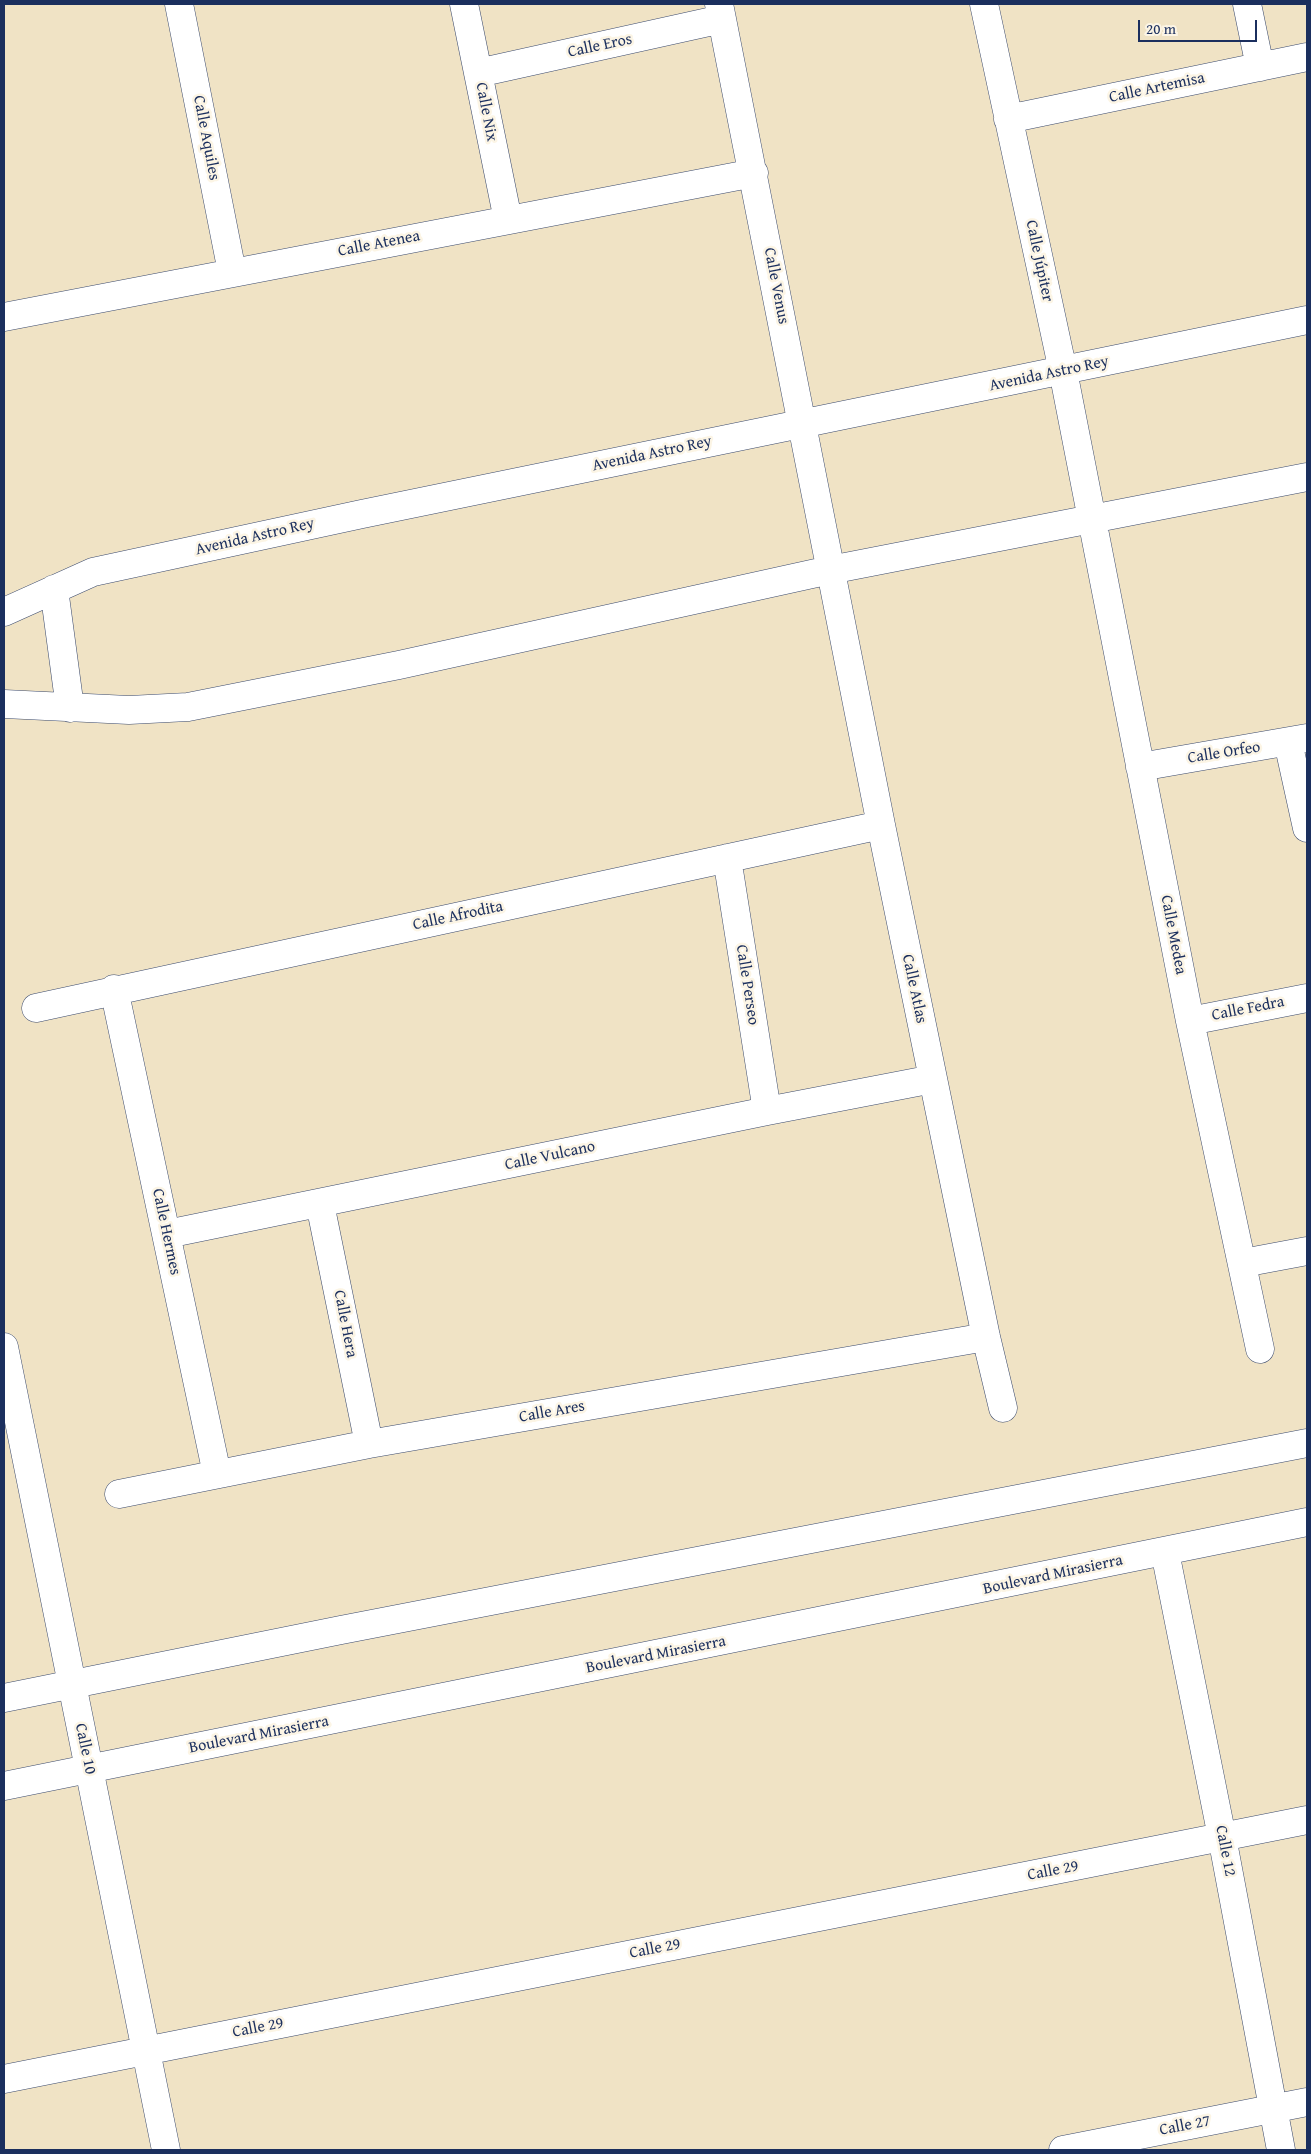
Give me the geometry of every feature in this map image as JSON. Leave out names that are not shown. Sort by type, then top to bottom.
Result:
[{"type":"street","name":"Calle Aquiles","points":[[179,4],[232,272]]},
{"type":"street","name":"Calle Nix","points":[[464,4],[508,220]]},
{"type":"street","name":"Calle Júpiter","points":[[984,4],[1063,372],[1092,520]]},
{"type":"street","points":[[1247,4],[1260,67]]},
{"type":"street","name":"Calle Eros","points":[[478,73],[721,11]]},
{"type":"street","name":"Calle Venus","points":[[721,11],[830,570]]},
{"type":"street","name":"Calle Artemisa","points":[[1008,119],[1307,57]]},
{"type":"street","name":"Calle Atenea","points":[[4,317],[754,173]]},
{"type":"street","name":"Avenida Astro Rey","points":[[4,612],[93,572],[362,514],[1063,372],[1307,320]]},
{"type":"street","points":[[4,704],[39,704],[70,708],[130,710],[188,707],[408,663],[830,570],[1307,477]]},
{"type":"street","name":"Calle Medea","points":[[1092,520],[1190,1021],[1260,1349]]},
{"type":"street","name":"Calle Atlas","points":[[830,570],[986,1337],[1003,1408]]},
{"type":"street","points":[[54,589],[70,708]]},
{"type":"street","points":[[1298,740],[1307,828]]},
{"type":"street","name":"Calle Orfeo","points":[[1140,767],[1298,740]]},
{"type":"street","name":"Calle Afrodita","points":[[36,1008],[114,989],[881,825]]},
{"type":"street","name":"Calle Perseo","points":[[727,858],[767,1111]]},
{"type":"street","name":"Calle Hermes","points":[[114,989],[217,1474]]},
{"type":"street","name":"Calle Fedra","points":[[1190,1021],[1307,998]]},
{"type":"street","name":"Calle Vulcano","points":[[167,1234],[767,1111],[933,1080]]},
{"type":"street","name":"Calle Hera","points":[[320,1204],[369,1444]]},
{"type":"street","points":[[1243,1263],[1307,1251]]},
{"type":"street","name":"Calle Ares","points":[[119,1494],[369,1444],[986,1337]]},
{"type":"street","name":"Calle 10","points":[[4,1347],[166,2150]]},
{"type":"street","points":[[4,1698],[1307,1443]]},
{"type":"street","name":"Boulevard Mirasierra","points":[[4,1786],[1307,1522]]},
{"type":"street","name":"Calle 12","points":[[1165,1552],[1222,1837],[1281,2150]]},
{"type":"street","name":"Calle 29","points":[[4,2079],[1307,1820]]},
{"type":"street","name":"Calle 27","points":[[1063,2150],[1307,2102]]}]
